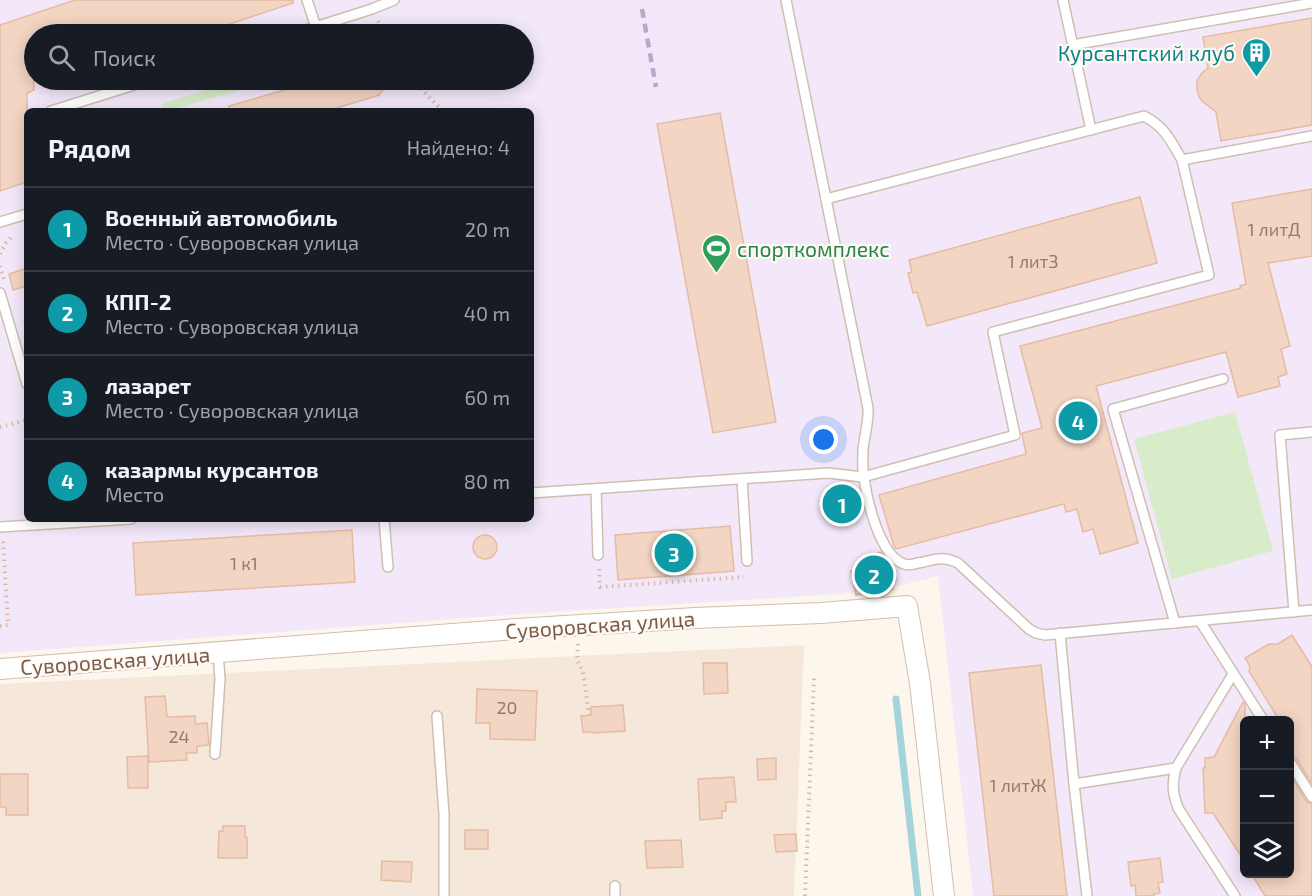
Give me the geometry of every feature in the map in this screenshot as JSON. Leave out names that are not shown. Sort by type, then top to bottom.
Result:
[{"type":"street","name":"Суворовская улица","points":[[0,669],[576,626],[822,613],[907,606],[920,683],[944,896]]},
{"type":"lane","points":[[307,0],[315,24]]},
{"type":"lane","points":[[325,24],[394,0]]},
{"type":"lane","points":[[786,0],[868,408],[863,447],[863,477],[876,528],[884,544],[897,560],[909,565],[948,558],[958,563],[1029,629],[1045,635],[1312,610]]},
{"type":"lane","points":[[1063,0],[1090,130]]},
{"type":"lane","points":[[1072,45],[1312,3]]},
{"type":"lane","points":[[61,108],[118,90]]},
{"type":"lane","points":[[534,494],[828,473],[863,477],[1015,435],[993,332],[1209,275],[1182,160],[1164,129],[1144,116],[826,199]]},
{"type":"lane","points":[[1182,160],[1312,136]]},
{"type":"lane","points":[[0,222],[24,215]]},
{"type":"lane","points":[[0,293],[24,374]]},
{"type":"lane","points":[[1175,623],[1113,409],[1223,379]]},
{"type":"lane","points":[[1294,612],[1280,435],[1312,432]]},
{"type":"lane","points":[[742,479],[747,561]]},
{"type":"lane","points":[[596,489],[598,555]]},
{"type":"lane","points":[[1,527],[49,522]]},
{"type":"lane","points":[[384,522],[388,567]]},
{"type":"lane","points":[[1200,621],[1260,716]]},
{"type":"lane","points":[[1060,633],[1087,896]]},
{"type":"lane","points":[[215,754],[220,679],[218,653]]},
{"type":"lane","points":[[1233,674],[1176,768],[1172,785],[1178,808],[1235,896]]},
{"type":"lane","points":[[437,716],[444,814],[444,896]]},
{"type":"lane","points":[[1074,784],[1176,768]]},
{"type":"lane","points":[[1294,768],[1312,797]]},
{"type":"path","points":[[422,90],[440,108]]},
{"type":"path","points":[[0,254],[6,243],[20,228]]},
{"type":"path","points":[[0,427],[24,421]]},
{"type":"path","points":[[0,626],[8,625],[1,527]]},
{"type":"path","points":[[598,555],[600,587],[748,576],[747,561]]},
{"type":"path","points":[[576,626],[577,660],[583,672],[589,715]]},
{"type":"path","points":[[805,896],[814,678]]},
{"type":"shaded area","points":[[0,0],[1312,0],[1312,896],[973,896],[938,576],[894,587],[887,595],[877,597],[875,591],[856,595],[855,593],[535,613],[0,653]]},
{"type":"shaded area","points":[[804,645],[794,896],[0,896],[0,684]]},
{"type":"green space","points":[[206,90],[240,90],[177,108],[162,108],[161,104]]},
{"type":"green space","points":[[1235,412],[1273,551],[1172,579],[1134,439]]},
{"type":"building","points":[[75,0],[293,0],[293,3],[230,24],[24,24],[24,90],[34,90],[27,93],[27,108],[24,108],[24,183],[0,191],[0,25]]},
{"type":"building","name":"Курсантский клуб","points":[[1312,18],[1312,125],[1221,141],[1216,112],[1203,102],[1197,90],[1197,81],[1208,68],[1203,37]]},
{"type":"building","points":[[284,90],[383,90],[379,95],[337,108],[229,108],[229,106]]},
{"type":"building","name":"спорткомплекс","points":[[720,113],[776,422],[713,433],[657,124]]},
{"type":"building","points":[[1312,189],[1312,256],[1268,263],[1290,346],[1281,349],[1287,374],[1278,377],[1280,386],[1238,397],[1226,352],[1096,386],[1138,543],[1100,554],[1093,529],[1083,532],[1077,509],[1066,512],[1064,504],[896,549],[879,495],[1026,454],[1022,433],[1042,428],[1020,346],[1241,288],[1240,286],[1246,284],[1232,203]]},
{"type":"building","points":[[1140,197],[1157,263],[927,326],[917,292],[913,293],[908,273],[912,272],[909,260]]},
{"type":"building","points":[[24,269],[24,287],[13,290],[9,274]]},
{"type":"building","points":[[730,526],[734,571],[618,580],[615,535]]},
{"type":"building","points":[[352,530],[355,582],[136,595],[133,543]]},
{"type":"building","points":[[485,535],[490,536],[496,542],[496,552],[490,558],[485,559],[480,558],[474,552],[473,547],[474,542],[480,536]]},
{"type":"building","points":[[881,552],[893,566],[896,579],[893,589],[884,596],[877,596],[876,591],[856,595],[851,571],[863,569],[861,557]]},
{"type":"building","points":[[1292,635],[1312,667],[1312,784],[1294,757],[1294,716],[1277,716],[1249,671],[1250,666],[1245,658],[1269,644],[1278,644]]},
{"type":"building","points":[[703,663],[727,663],[728,693],[704,694]]},
{"type":"building","points":[[1041,665],[1067,896],[994,896],[969,673]]},
{"type":"building","points":[[477,689],[537,691],[535,740],[490,739],[490,723],[476,723]]},
{"type":"building","points":[[165,696],[167,717],[195,716],[195,724],[207,723],[209,745],[197,746],[197,753],[186,753],[187,760],[149,762],[145,697]]},
{"type":"building","points":[[1243,702],[1245,716],[1240,716],[1240,854],[1213,813],[1205,813],[1203,768],[1205,768],[1205,758],[1214,757]]},
{"type":"building","points":[[623,705],[625,731],[583,732],[581,716],[591,715],[591,707]]},
{"type":"building","points":[[148,756],[148,788],[128,788],[127,757]]},
{"type":"building","points":[[776,758],[776,779],[758,780],[757,759]]},
{"type":"building","points":[[0,774],[28,774],[28,815],[6,815],[6,807],[0,807]]},
{"type":"building","points":[[734,777],[736,802],[726,802],[726,811],[722,811],[722,818],[700,820],[698,779]]},
{"type":"building","points":[[1294,781],[1306,801],[1312,804],[1312,896],[1265,896],[1254,878],[1294,878]]},
{"type":"building","points":[[223,826],[245,826],[247,858],[218,858],[219,831],[223,831]]},
{"type":"building","points":[[465,830],[488,830],[488,849],[465,849]]},
{"type":"building","points":[[796,834],[797,851],[776,852],[774,835]]},
{"type":"building","points":[[681,840],[683,867],[647,868],[645,841]]},
{"type":"building","points":[[1160,858],[1163,882],[1158,883],[1160,893],[1154,896],[1136,896],[1135,885],[1131,886],[1128,862]]},
{"type":"building","points":[[382,861],[412,862],[411,882],[381,880]]},
{"type":"waterway","points":[[896,699],[918,896]]},
{"type":"railway","points":[[642,9],[656,87]]},
{"type":"place","name":"Курсантский клуб","points":[[1256,78]]},
{"type":"place","name":"спорткомплекс","points":[[716,274]]},
{"type":"place","name":"казармы курсантов","points":[[1078,421]]},
{"type":"place","name":"Военный автомобиль","points":[[842,504]]},
{"type":"place","name":"лазарет","points":[[674,553]]},
{"type":"place","name":"КПП-2","points":[[874,575]]}]
